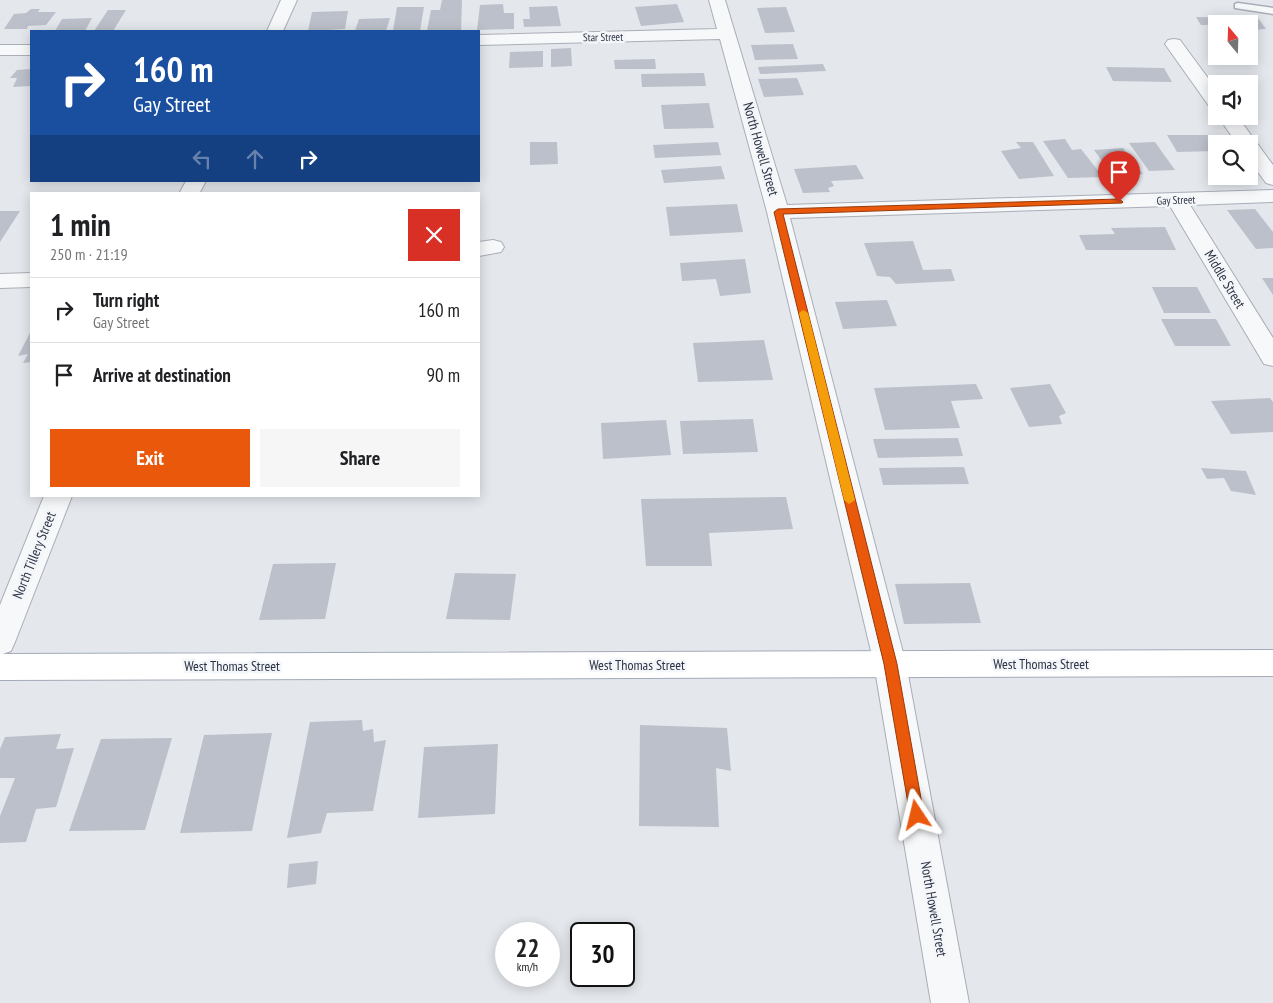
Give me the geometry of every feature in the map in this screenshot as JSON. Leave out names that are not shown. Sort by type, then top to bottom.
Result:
[{"type":"main road","name":"West Thomas Street","points":[[0,667],[1273,663]]},
{"type":"street","points":[[275,30],[289,0]]},
{"type":"street","name":"North Howell Street","points":[[717,0],[778,212],[890,664],[950,1003]]},
{"type":"street","name":"Star Street","points":[[480,40],[728,34]]},
{"type":"street","points":[[1174,44],[1208,91]]},
{"type":"street","points":[[0,50],[30,50]]},
{"type":"street","points":[[1258,159],[1273,179]]},
{"type":"street","name":"Gay Street","points":[[778,212],[1273,196]]},
{"type":"street","name":"Middle Street","points":[[1177,200],[1273,358]]},
{"type":"street","points":[[0,280],[30,280]]},
{"type":"street","name":"North Tillery Street","points":[[0,642],[58,497]]},
{"type":"lane","points":[[1238,6],[1273,11]]},
{"type":"building","points":[[442,0],[462,0],[461,30],[427,30],[431,10],[440,10]]},
{"type":"building","points":[[503,4],[504,13],[514,13],[514,29],[477,30],[480,5]]},
{"type":"building","points":[[677,4],[684,22],[641,26],[635,7]]},
{"type":"building","points":[[557,6],[561,26],[524,27],[523,19],[530,19],[529,7]]},
{"type":"building","points":[[397,7],[424,7],[420,30],[393,30]]},
{"type":"building","points":[[786,7],[795,32],[765,33],[757,8]]},
{"type":"building","points":[[31,9],[40,9],[38,12],[56,12],[46,25],[28,26],[27,29],[4,29],[14,14],[26,13]]},
{"type":"building","points":[[108,10],[126,10],[114,30],[95,30]]},
{"type":"building","points":[[348,11],[345,29],[308,30],[312,12]]},
{"type":"building","points":[[1196,17],[1208,17],[1208,25],[1201,25]]},
{"type":"building","points":[[92,18],[86,30],[56,30],[62,19]]},
{"type":"building","points":[[390,18],[386,30],[355,30],[359,19]]},
{"type":"building","points":[[1258,18],[1266,29],[1258,29]]},
{"type":"building","points":[[793,44],[798,59],[755,60],[751,45]]},
{"type":"building","points":[[571,48],[572,66],[551,67],[551,49]]},
{"type":"building","points":[[543,51],[543,67],[509,68],[510,52]]},
{"type":"building","points":[[655,59],[656,69],[615,69],[614,60]]},
{"type":"building","points":[[823,64],[826,71],[760,74],[758,67]]},
{"type":"building","points":[[1106,67],[1164,68],[1172,82],[1113,81]]},
{"type":"building","points":[[30,69],[30,86],[13,87],[17,78],[10,78],[17,70]]},
{"type":"building","points":[[704,73],[706,86],[642,87],[641,74]]},
{"type":"building","points":[[797,78],[804,95],[764,97],[758,79]]},
{"type":"building","points":[[709,103],[714,128],[664,129],[661,105]]},
{"type":"building","points":[[1167,135],[1208,135],[1208,151],[1177,152]]},
{"type":"building","points":[[1065,139],[1072,150],[1081,149],[1103,177],[1068,178],[1043,141]]},
{"type":"building","points":[[530,142],[557,142],[558,164],[530,165]]},
{"type":"building","points":[[718,142],[721,155],[655,158],[653,145]]},
{"type":"building","points":[[1016,142],[1033,142],[1054,176],[1019,179],[1001,151],[1021,148]]},
{"type":"building","points":[[1155,142],[1175,170],[1149,171],[1129,143]]},
{"type":"building","points":[[1123,148],[1143,174],[1113,176],[1094,150]]},
{"type":"building","points":[[856,165],[864,179],[831,181],[834,186],[828,188],[830,192],[803,193],[794,169]]},
{"type":"building","points":[[721,166],[725,179],[664,183],[661,170]]},
{"type":"building","points":[[737,204],[743,232],[670,236],[666,207]]},
{"type":"building","points":[[1255,209],[1273,232],[1273,248],[1256,249],[1227,210]]},
{"type":"building","points":[[0,211],[20,211],[0,242]]},
{"type":"building","points":[[1165,227],[1176,250],[1086,250],[1079,235],[1115,234],[1111,228]]},
{"type":"building","points":[[913,241],[923,270],[951,269],[955,281],[896,284],[890,277],[877,276],[864,243]]},
{"type":"building","points":[[745,259],[751,293],[720,296],[716,279],[682,281],[680,263]]},
{"type":"building","points":[[1262,278],[1273,278],[1273,295]]},
{"type":"building","points":[[1152,287],[1197,287],[1211,313],[1164,313]]},
{"type":"building","points":[[887,300],[897,326],[843,329],[835,302]]},
{"type":"building","points":[[1161,319],[1216,319],[1231,346],[1175,346]]},
{"type":"building","points":[[30,333],[30,362],[23,363],[28,354],[18,356]]},
{"type":"building","points":[[764,340],[773,380],[698,382],[693,343]]},
{"type":"building","points":[[976,384],[983,399],[951,401],[960,428],[885,430],[874,388]]},
{"type":"building","points":[[1050,384],[1066,413],[1059,416],[1062,424],[1029,427],[1010,388]]},
{"type":"building","points":[[1270,398],[1273,402],[1273,432],[1231,434],[1211,401]]},
{"type":"building","points":[[753,419],[758,452],[683,454],[680,421]]},
{"type":"building","points":[[666,420],[671,455],[603,459],[601,423]]},
{"type":"building","points":[[958,438],[963,456],[878,458],[873,439]]},
{"type":"building","points":[[964,467],[969,484],[883,485],[879,468]]},
{"type":"building","points":[[1201,468],[1246,471],[1256,495],[1231,491],[1224,478],[1207,479]]},
{"type":"building","points":[[786,497],[793,529],[709,533],[712,566],[646,566],[641,499]]},
{"type":"building","points":[[336,563],[325,619],[259,620],[273,564]]},
{"type":"building","points":[[455,573],[516,574],[510,620],[446,619]]},
{"type":"building","points":[[970,583],[981,623],[904,624],[895,584]]},
{"type":"building","points":[[362,720],[363,731],[373,729],[374,742],[386,740],[373,811],[327,813],[321,833],[287,838],[310,722]]},
{"type":"building","points":[[640,725],[727,728],[731,771],[716,768],[719,827],[639,826]]},
{"type":"building","points":[[272,733],[252,831],[180,833],[204,735]]},
{"type":"building","points":[[61,734],[56,749],[74,748],[56,807],[36,809],[26,842],[0,843],[0,816],[15,778],[0,778],[0,749],[5,737]]},
{"type":"building","points":[[172,738],[145,830],[69,831],[101,739]]},
{"type":"building","points":[[498,744],[495,814],[418,818],[424,747]]},
{"type":"building","points":[[318,861],[316,884],[287,888],[289,864]]},
{"type":"slow traffic","points":[[803,313],[849,500]]},
{"type":"route","points":[[917,815],[890,664],[778,212],[1119,202]]}]
